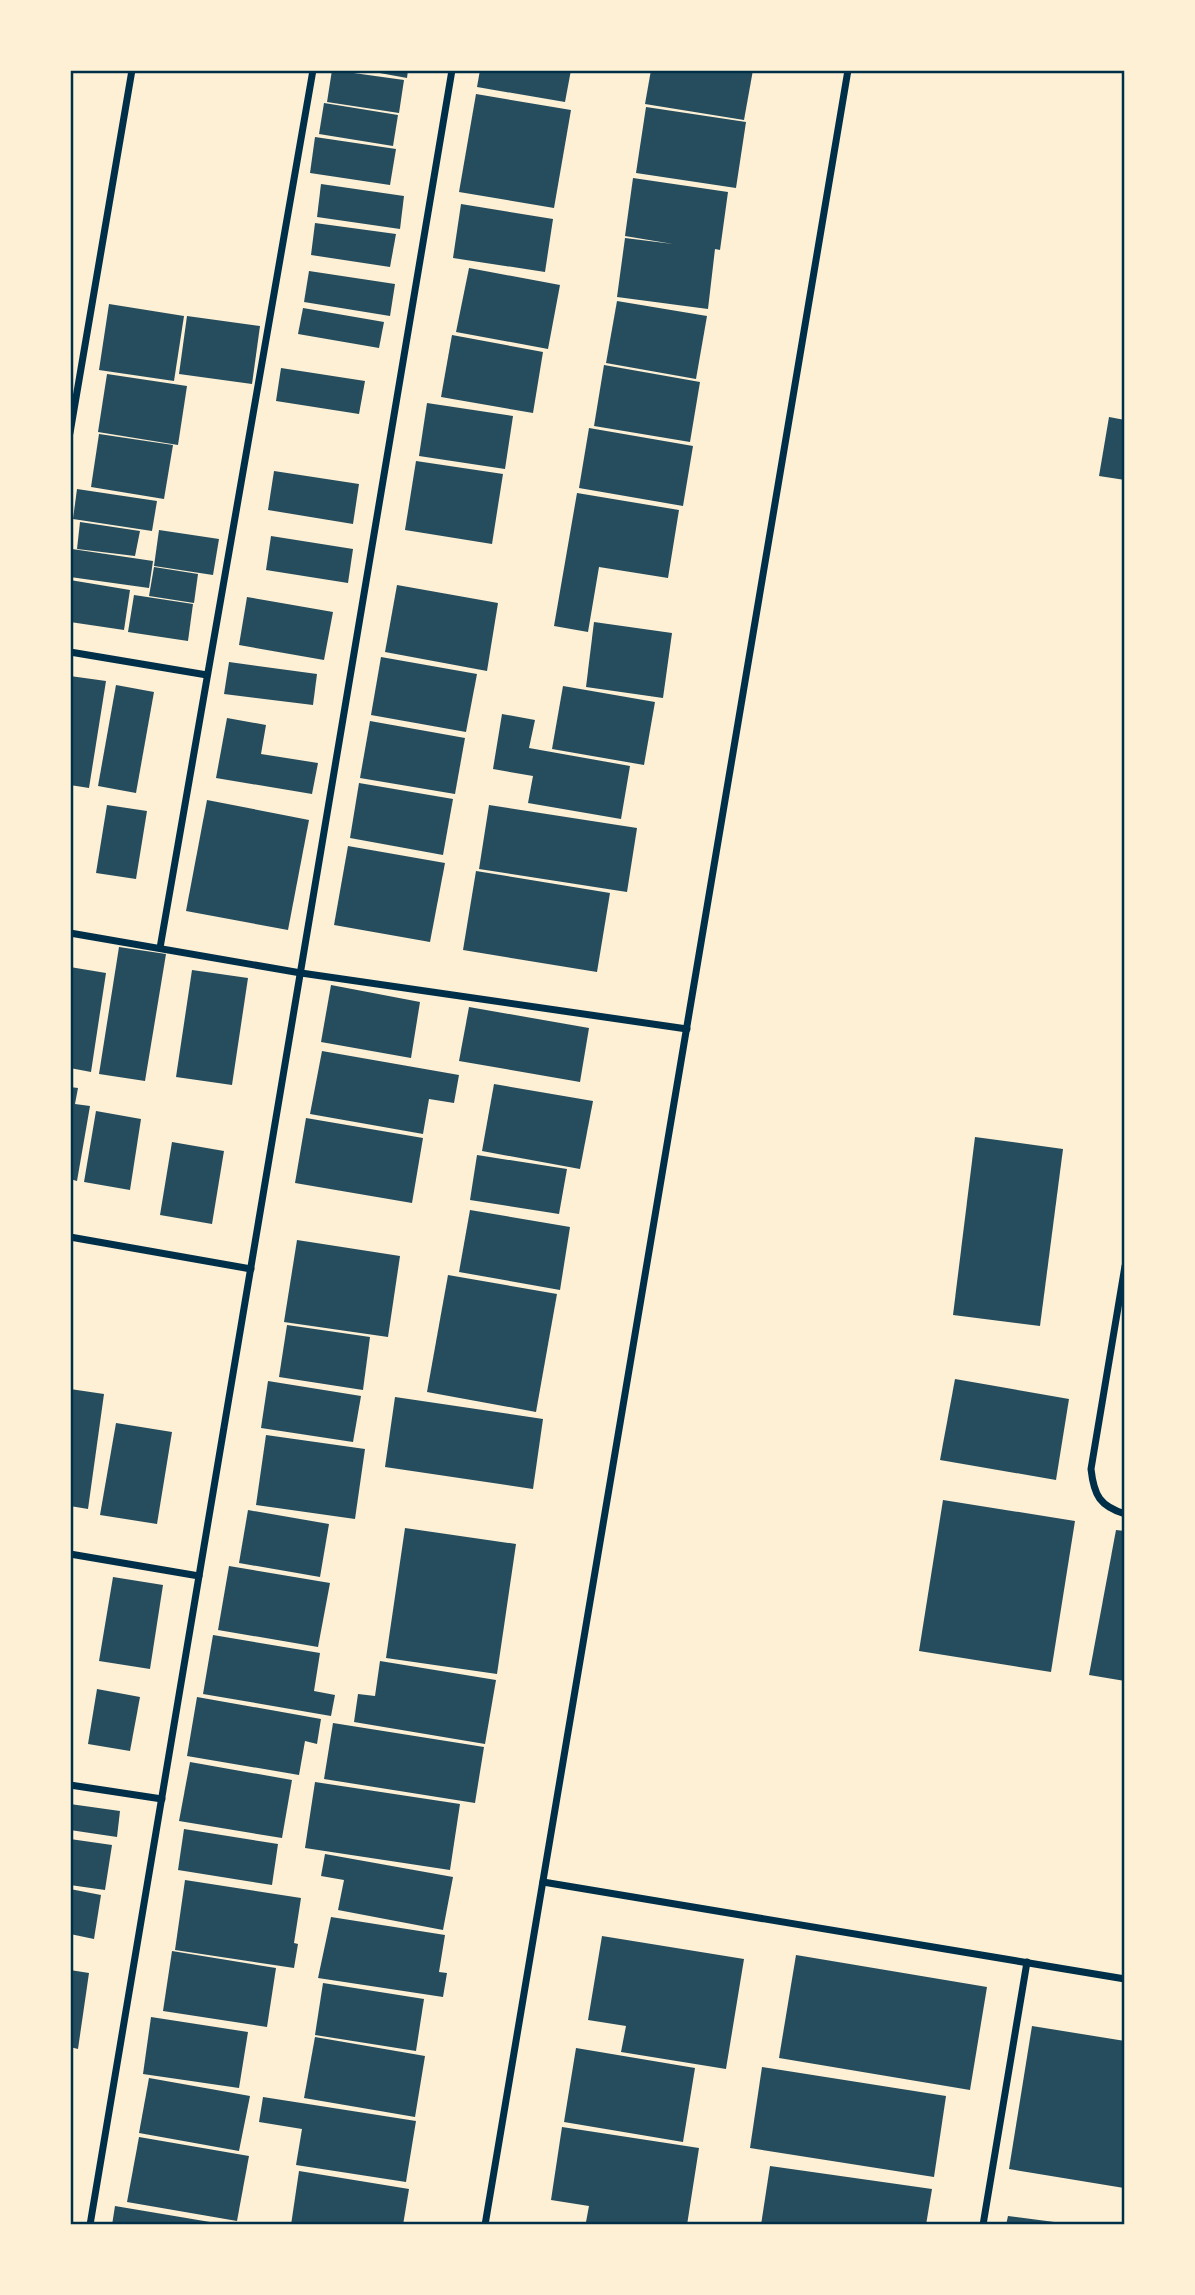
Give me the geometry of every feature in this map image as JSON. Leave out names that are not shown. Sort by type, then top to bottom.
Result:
[{"type":"street","points":[[70,433],[132,70]]},
{"type":"street","points":[[160,948],[313,70]]},
{"type":"street","points":[[90,2225],[452,70]]},
{"type":"street","points":[[485,2225],[848,70]]},
{"type":"street","points":[[70,652],[208,675]]},
{"type":"street","points":[[70,933],[301,973],[687,1028]]},
{"type":"street","points":[[70,1237],[251,1269]]},
{"type":"street","points":[[1125,1266],[1091,1469],[1094,1493],[1105,1508],[1125,1514]]},
{"type":"street","points":[[70,1554],[199,1576]]},
{"type":"street","points":[[70,1785],[162,1799]]},
{"type":"street","points":[[543,1882],[1125,1979]]},
{"type":"street","points":[[983,2225],[1027,1962]]},
{"type":"building","points":[[332,70],[404,80],[399,113],[327,102]]},
{"type":"building","points":[[363,70],[408,70],[407,78]]},
{"type":"building","points":[[480,70],[571,70],[565,102],[477,87]]},
{"type":"building","points":[[651,70],[753,70],[744,120],[645,104]]},
{"type":"building","points":[[476,94],[571,110],[554,208],[459,192]]},
{"type":"building","points":[[324,103],[398,115],[393,146],[319,134]]},
{"type":"building","points":[[646,107],[746,122],[736,188],[636,173]]},
{"type":"building","points":[[315,137],[396,149],[390,185],[310,173]]},
{"type":"building","points":[[633,178],[728,192],[720,250],[715,249],[708,309],[617,297],[625,238],[673,244],[625,236]]},
{"type":"building","points":[[321,184],[404,196],[400,229],[317,217]]},
{"type":"building","points":[[461,204],[553,219],[545,272],[453,258]]},
{"type":"building","points":[[315,223],[396,234],[390,267],[311,255]]},
{"type":"building","points":[[469,268],[560,285],[548,349],[456,332]]},
{"type":"building","points":[[309,271],[395,284],[390,316],[304,302]]},
{"type":"building","points":[[617,301],[707,316],[696,379],[606,363]]},
{"type":"building","points":[[109,304],[184,316],[174,381],[99,370]]},
{"type":"building","points":[[303,308],[384,322],[379,348],[298,334]]},
{"type":"building","points":[[187,316],[260,326],[252,384],[179,374]]},
{"type":"building","points":[[452,335],[543,352],[533,413],[441,397]]},
{"type":"building","points":[[604,365],[700,382],[690,442],[594,426]]},
{"type":"building","points":[[281,368],[365,381],[359,414],[276,401]]},
{"type":"building","points":[[107,374],[187,386],[178,445],[98,432]]},
{"type":"building","points":[[427,403],[513,416],[505,469],[419,456]]},
{"type":"building","points":[[1109,417],[1125,420],[1125,480],[1099,476]]},
{"type":"building","points":[[589,428],[693,446],[683,506],[579,488]]},
{"type":"building","points":[[99,434],[173,445],[164,499],[91,487]]},
{"type":"building","points":[[416,461],[503,474],[492,544],[405,530]]},
{"type":"building","points":[[274,471],[359,484],[353,524],[268,510]]},
{"type":"building","points":[[77,489],[157,501],[152,531],[73,519]]},
{"type":"building","points":[[577,493],[679,510],[668,578],[599,567],[588,632],[554,626]]},
{"type":"building","points":[[80,522],[140,531],[135,556],[77,549]]},
{"type":"building","points":[[159,530],[219,539],[213,575],[154,566]]},
{"type":"building","points":[[271,536],[353,549],[348,583],[266,570]]},
{"type":"building","points":[[72,549],[153,561],[149,588],[70,577]]},
{"type":"building","points":[[154,567],[198,574],[194,603],[149,596]]},
{"type":"building","points":[[70,580],[130,590],[124,630],[70,622]]},
{"type":"building","points":[[397,585],[498,603],[487,671],[385,652]]},
{"type":"building","points":[[134,595],[193,604],[188,641],[128,632]]},
{"type":"building","points":[[247,597],[333,612],[324,660],[239,645]]},
{"type":"building","points":[[594,622],[672,633],[663,698],[586,687]]},
{"type":"building","points":[[381,657],[477,674],[466,732],[371,715]]},
{"type":"building","points":[[229,662],[317,674],[313,705],[224,694]]},
{"type":"building","points":[[70,676],[106,681],[89,788],[70,785]]},
{"type":"building","points":[[116,685],[154,692],[136,793],[98,786]]},
{"type":"building","points":[[563,686],[655,702],[644,765],[552,749]]},
{"type":"building","points":[[502,714],[535,720],[529,748],[630,766],[621,819],[528,803],[533,776],[493,769]]},
{"type":"building","points":[[227,718],[266,725],[261,754],[318,763],[312,794],[216,778]]},
{"type":"building","points":[[370,721],[465,738],[455,794],[360,778]]},
{"type":"building","points":[[359,783],[453,799],[443,855],[350,838]]},
{"type":"building","points":[[207,800],[309,820],[288,930],[186,911]]},
{"type":"building","points":[[107,805],[147,811],[136,879],[96,873]]},
{"type":"building","points":[[489,805],[637,828],[627,892],[479,869]]},
{"type":"building","points":[[348,846],[445,863],[430,942],[334,925]]},
{"type":"building","points":[[476,871],[610,893],[597,972],[463,950]]},
{"type":"building","points":[[119,947],[166,954],[145,1081],[99,1074]]},
{"type":"building","points":[[70,967],[106,973],[91,1072],[70,1068]]},
{"type":"building","points":[[192,970],[248,978],[232,1085],[176,1077]]},
{"type":"building","points":[[331,985],[420,1002],[411,1058],[321,1042]]},
{"type":"building","points":[[469,1007],[589,1028],[580,1082],[459,1061]]},
{"type":"building","points":[[322,1051],[459,1075],[454,1103],[429,1099],[423,1134],[310,1114]]},
{"type":"building","points":[[494,1084],[593,1101],[580,1169],[482,1151]]},
{"type":"building","points":[[70,1087],[78,1088],[75,1104],[90,1106],[77,1181],[70,1179]]},
{"type":"building","points":[[96,1111],[141,1119],[130,1190],[84,1182]]},
{"type":"building","points":[[306,1118],[423,1138],[412,1203],[295,1183]]},
{"type":"building","points":[[975,1137],[1063,1149],[1040,1326],[953,1315]]},
{"type":"building","points":[[172,1142],[224,1151],[212,1224],[160,1215]]},
{"type":"building","points":[[477,1155],[567,1169],[559,1214],[470,1200]]},
{"type":"building","points":[[470,1210],[570,1227],[560,1290],[459,1272]]},
{"type":"building","points":[[297,1240],[400,1256],[388,1337],[284,1322]]},
{"type":"building","points":[[448,1275],[557,1294],[536,1412],[427,1392]]},
{"type":"building","points":[[287,1325],[370,1337],[363,1390],[279,1377]]},
{"type":"building","points":[[955,1379],[1069,1399],[1056,1480],[940,1460]]},
{"type":"building","points":[[268,1381],[361,1396],[353,1442],[261,1428]]},
{"type":"building","points":[[70,1389],[104,1394],[88,1509],[70,1506]]},
{"type":"building","points":[[395,1397],[543,1419],[533,1489],[385,1467]]},
{"type":"building","points":[[116,1423],[172,1432],[157,1524],[100,1515]]},
{"type":"building","points":[[266,1435],[365,1449],[355,1519],[256,1505]]},
{"type":"building","points":[[943,1500],[1075,1521],[1051,1672],[919,1651]]},
{"type":"building","points":[[248,1510],[329,1524],[320,1577],[239,1563]]},
{"type":"building","points":[[405,1528],[516,1544],[497,1674],[386,1658]]},
{"type":"building","points":[[1116,1530],[1125,1531],[1125,1681],[1089,1675]]},
{"type":"building","points":[[229,1566],[330,1583],[318,1647],[218,1630]]},
{"type":"building","points":[[113,1577],[163,1585],[150,1669],[99,1661]]},
{"type":"building","points":[[213,1635],[320,1653],[314,1691],[335,1695],[331,1716],[203,1694]]},
{"type":"building","points":[[380,1661],[496,1680],[485,1744],[354,1722],[358,1694],[375,1696]]},
{"type":"building","points":[[97,1689],[140,1697],[130,1751],[88,1744]]},
{"type":"building","points":[[197,1697],[321,1719],[317,1744],[305,1741],[299,1775],[187,1756]]},
{"type":"building","points":[[333,1723],[484,1747],[475,1803],[324,1779]]},
{"type":"building","points":[[190,1762],[292,1780],[282,1838],[179,1821]]},
{"type":"building","points":[[315,1782],[460,1804],[450,1870],[305,1848]]},
{"type":"building","points":[[70,1804],[120,1811],[117,1837],[70,1830]]},
{"type":"building","points":[[184,1829],[278,1844],[272,1885],[178,1870]]},
{"type":"building","points":[[70,1839],[112,1845],[105,1890],[70,1885]]},
{"type":"building","points":[[325,1854],[453,1877],[443,1930],[338,1910],[344,1880],[321,1876]]},
{"type":"building","points":[[185,1880],[301,1898],[294,1943],[298,1944],[294,1968],[175,1950]]},
{"type":"building","points":[[70,1889],[101,1895],[94,1939],[70,1934]]},
{"type":"building","points":[[331,1917],[445,1935],[439,1972],[447,1973],[443,1997],[318,1978]]},
{"type":"building","points":[[602,1936],[744,1959],[726,2069],[621,2052],[626,2026],[588,2020]]},
{"type":"building","points":[[172,1951],[276,1968],[267,2027],[163,2011]]},
{"type":"building","points":[[796,1955],[987,1987],[970,2090],[779,2058]]},
{"type":"building","points":[[70,1970],[89,1973],[78,2049],[70,2047]]},
{"type":"building","points":[[323,1983],[424,1999],[416,2051],[315,2035]]},
{"type":"building","points":[[151,2017],[248,2032],[239,2088],[143,2074]]},
{"type":"building","points":[[1032,2026],[1125,2041],[1124,2188],[1009,2169]]},
{"type":"building","points":[[315,2037],[425,2056],[415,2117],[304,2098]]},
{"type":"building","points":[[576,2048],[695,2068],[683,2142],[564,2122]]},
{"type":"building","points":[[762,2067],[946,2096],[934,2177],[750,2148]]},
{"type":"building","points":[[149,2078],[250,2096],[239,2151],[139,2133]]},
{"type":"building","points":[[263,2097],[416,2121],[406,2182],[296,2165],[302,2129],[259,2122]]},
{"type":"building","points":[[562,2127],[699,2148],[687,2225],[586,2222],[589,2206],[551,2200]]},
{"type":"building","points":[[139,2137],[249,2156],[237,2221],[127,2202]]},
{"type":"building","points":[[770,2166],[932,2189],[926,2225],[761,2225]]},
{"type":"building","points":[[299,2171],[409,2189],[403,2225],[291,2225]]},
{"type":"building","points":[[115,2206],[216,2223],[112,2225]]},
{"type":"building","points":[[1008,2216],[1062,2223],[1062,2225],[1006,2225]]}]
